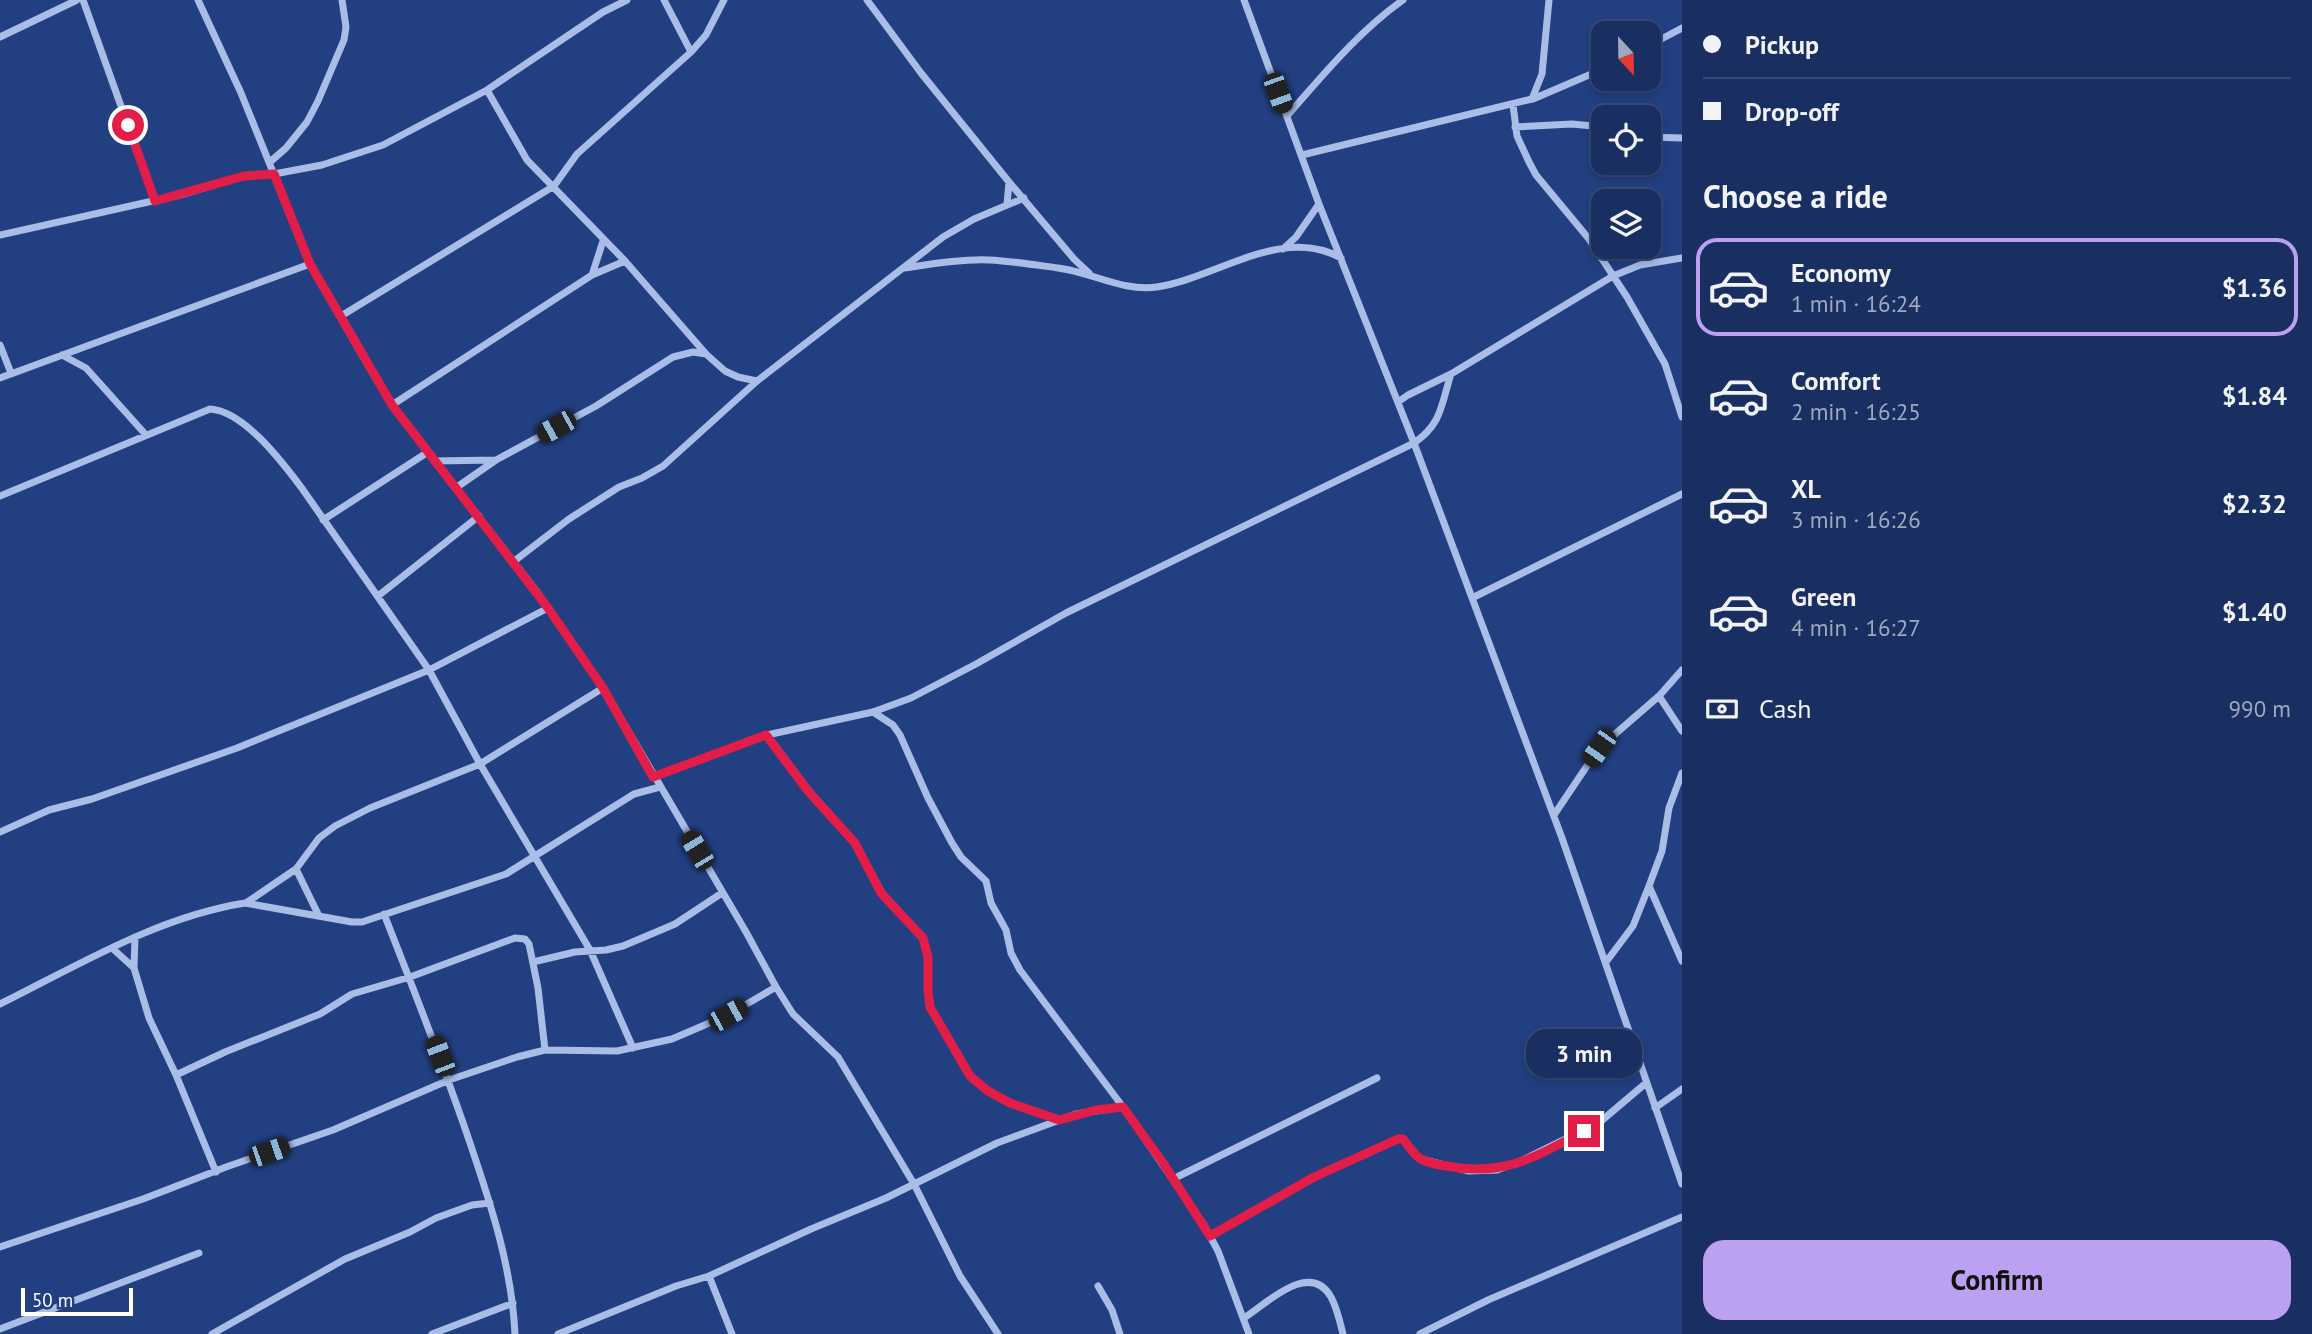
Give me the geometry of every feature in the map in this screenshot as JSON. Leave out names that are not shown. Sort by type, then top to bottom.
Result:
[{"type":"street","points":[[0,37],[80,0],[155,201]]},
{"type":"street","points":[[198,0],[270,162],[310,264],[392,405],[548,608],[603,688],[776,987],[793,1014],[838,1057],[914,1184],[960,1276],[998,1334]]},
{"type":"street","points":[[270,162],[286,148],[307,122],[318,102],[344,40],[346,27],[342,0]]},
{"type":"street","points":[[0,235],[155,201],[244,176],[274,174],[322,164],[383,145],[487,90],[603,12],[627,0]]},
{"type":"street","points":[[664,0],[691,52]]},
{"type":"street","points":[[341,316],[554,186],[576,154],[691,52],[706,35],[724,0]]},
{"type":"street","points":[[867,0],[920,73],[1074,259],[1090,274]]},
{"type":"street","points":[[1244,0],[1319,204],[1414,443],[1553,815],[1682,1184]]},
{"type":"street","points":[[1287,116],[1340,55],[1383,14],[1403,0]]},
{"type":"street","points":[[1532,99],[1542,74],[1549,0]]},
{"type":"street","points":[[1661,40],[1682,29]]},
{"type":"street","points":[[1302,155],[1513,105],[1591,74]]},
{"type":"street","points":[[487,90],[517,145],[539,173],[625,261],[706,354],[726,371],[757,381]]},
{"type":"street","points":[[1513,105],[1521,148],[1536,175],[1589,239],[1613,276],[1665,364],[1682,417]]},
{"type":"street","points":[[1515,127],[1572,124],[1591,126]]},
{"type":"street","points":[[1661,137],[1682,138]]},
{"type":"street","points":[[1006,204],[1009,182]]},
{"type":"street","points":[[513,562],[569,519],[620,487],[663,466],[757,381],[943,237],[974,219],[1024,198]]},
{"type":"street","points":[[1282,250],[1296,237],[1319,204]]},
{"type":"street","points":[[592,275],[603,241]]},
{"type":"street","points":[[903,268],[962,260],[991,260],[1090,274],[1128,286],[1160,287],[1237,261],[1282,250],[1312,247],[1341,258]]},
{"type":"street","points":[[1398,402],[1451,374],[1613,276],[1640,265],[1682,258]]},
{"type":"street","points":[[392,405],[592,275],[625,261]]},
{"type":"street","points":[[0,377],[310,264]]},
{"type":"street","points":[[0,345],[11,373]]},
{"type":"street","points":[[457,487],[496,460],[596,406],[673,357],[693,352],[706,354]]},
{"type":"street","points":[[62,355],[86,368],[146,435]]},
{"type":"street","points":[[653,777],[766,735],[873,712],[911,698],[1077,608],[1414,443],[1430,432],[1437,421],[1451,374]]},
{"type":"street","points":[[1672,391],[1682,387]]},
{"type":"street","points":[[0,496],[210,409],[219,409],[248,428],[269,448],[301,487],[429,670],[480,764],[590,950],[633,1048]]},
{"type":"street","points":[[323,520],[428,452]]},
{"type":"street","points":[[434,461],[496,460]]},
{"type":"street","points":[[1472,597],[1682,494]]},
{"type":"street","points":[[378,596],[479,516]]},
{"type":"street","points":[[0,832],[49,810],[92,799],[237,748],[429,670],[548,608]]},
{"type":"street","points":[[1553,815],[1599,748],[1659,696],[1682,670]]},
{"type":"street","points":[[0,1004],[111,948],[173,921],[245,903],[296,869],[319,838],[335,826],[370,808],[480,764],[603,688]]},
{"type":"street","points":[[1659,696],[1682,731]]},
{"type":"street","points":[[873,712],[893,725],[900,735],[952,843],[961,857],[986,881],[991,903],[1006,930],[1011,953],[1020,970],[1123,1107],[1210,1236],[1249,1334]]},
{"type":"street","points":[[766,735],[808,791],[855,843],[881,893],[923,938],[928,957],[930,1007],[970,1076],[988,1091],[1010,1103],[1059,1120]]},
{"type":"street","points":[[1606,962],[1633,926],[1662,851],[1668,808],[1682,772]]},
{"type":"street","points":[[245,903],[362,922],[506,874],[634,794],[660,787]]},
{"type":"street","points":[[296,869],[318,914]]},
{"type":"street","points":[[1649,886],[1682,961]]},
{"type":"street","points":[[533,962],[623,946],[674,924],[722,893]]},
{"type":"street","points":[[384,914],[449,1080],[490,1203],[513,1303],[515,1334]]},
{"type":"street","points":[[135,937],[134,968],[149,1018],[176,1074],[216,1172]]},
{"type":"street","points":[[176,1074],[320,1014],[352,994],[410,977],[515,938],[525,939],[529,944],[545,1050]]},
{"type":"street","points":[[111,948],[134,968]]},
{"type":"street","points":[[0,1247],[333,1130],[449,1080],[545,1050],[587,1052],[633,1048],[672,1039],[728,1015],[776,987]]},
{"type":"street","points":[[1173,1179],[1377,1078]]},
{"type":"street","points":[[1210,1236],[1314,1177],[1398,1139],[1403,1139],[1420,1159],[1469,1171],[1497,1170],[1600,1122],[1646,1083]]},
{"type":"street","points":[[1655,1108],[1682,1089]]},
{"type":"street","points":[[558,1334],[676,1286],[709,1276],[886,1198],[997,1143],[1059,1120],[1096,1110],[1123,1107]]},
{"type":"street","points":[[212,1334],[345,1259],[436,1218],[472,1205],[490,1203]]},
{"type":"street","points":[[1420,1334],[1488,1300],[1682,1217]]},
{"type":"street","points":[[0,1329],[199,1253]]},
{"type":"street","points":[[709,1276],[732,1334]]},
{"type":"street","points":[[1244,1318],[1292,1286],[1304,1281],[1315,1282],[1331,1296],[1343,1334]]},
{"type":"street","points":[[1098,1286],[1112,1310],[1120,1334]]},
{"type":"street","points":[[432,1334],[513,1303]]},
{"type":"route","points":[[128,125],[155,201],[244,176],[274,174],[310,264],[392,405],[548,608],[603,688],[653,777],[676,766],[726,751],[766,735],[808,791],[855,843],[881,893],[923,938],[928,957],[930,1007],[970,1076],[988,1091],[1010,1103],[1059,1120],[1076,1114],[1123,1107],[1210,1236],[1314,1177],[1398,1139],[1403,1139],[1420,1159],[1469,1171],[1497,1170],[1584,1131]]}]
